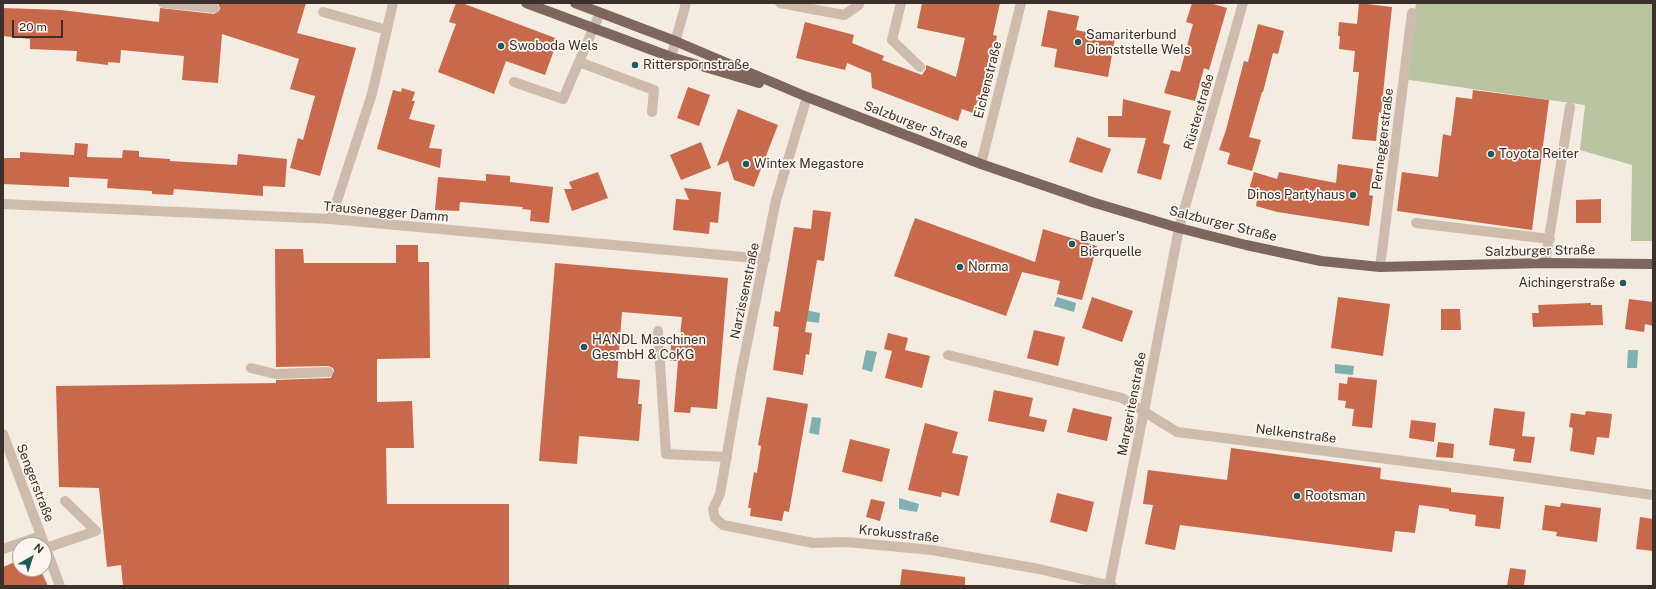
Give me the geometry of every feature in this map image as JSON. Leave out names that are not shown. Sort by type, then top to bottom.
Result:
[{"type":"main road","name":"Salzburger Straße","points":[[526,3],[594,27],[671,57],[807,97]]},
{"type":"main road","name":"Salzburger Straße","points":[[575,3],[675,41],[807,97],[981,164],[1088,200],[1179,228],[1246,245],[1321,260],[1380,267],[1545,263],[1653,264]]},
{"type":"street","points":[[163,3],[214,8]]},
{"type":"street","points":[[331,219],[372,94],[393,3]]},
{"type":"street","points":[[671,57],[686,3]]},
{"type":"street","points":[[780,3],[844,15],[859,5],[859,3]]},
{"type":"street","points":[[901,3],[892,40],[920,68]]},
{"type":"street","name":"Eichenstraße","points":[[981,164],[1021,3]]},
{"type":"street","name":"Rüsterstraße","points":[[1179,228],[1243,3]]},
{"type":"street","points":[[323,12],[387,30]]},
{"type":"street","points":[[514,82],[563,99],[600,12]]},
{"type":"street","name":"Perneggerstraße","points":[[1380,267],[1412,13]]},
{"type":"street","points":[[579,62],[654,90],[652,112]]},
{"type":"street","name":"Narzissenstraße","points":[[720,494],[741,373],[776,200],[807,97]]},
{"type":"street","points":[[1545,263],[1570,107]]},
{"type":"street","name":"Trausenegger Damm","points":[[3,204],[331,219],[765,259]]},
{"type":"street","points":[[1416,223],[1550,239]]},
{"type":"street","name":"Margeritenstraße","points":[[1110,586],[1179,228]]},
{"type":"street","points":[[658,331],[666,454],[727,457]]},
{"type":"street","name":"Nelkenstraße","points":[[948,355],[1122,398],[1177,432],[1497,473],[1653,495]]},
{"type":"street","points":[[251,368],[275,374],[328,372]]},
{"type":"street","name":"Sengerstraße","points":[[3,434],[41,536]]},
{"type":"street","name":"Krokusstraße","points":[[720,494],[713,509],[715,518],[723,525],[813,543],[846,542],[932,550],[1040,569],[1110,586]]},
{"type":"street","points":[[52,546],[96,531],[64,500]]},
{"type":"street","points":[[3,549],[41,536]]},
{"type":"street","name":"Sengerstraße","points":[[52,564],[60,586]]},
{"type":"green space","points":[[1409,3],[1653,3],[1653,241],[1631,241],[1632,165],[1580,150],[1585,105],[1403,79],[1416,4]]},
{"type":"water","points":[[1057,297],[1076,303],[1074,312],[1054,306]]},
{"type":"water","points":[[800,309],[820,313],[819,323],[798,320]]},
{"type":"water","points":[[866,350],[877,352],[872,372],[862,369]]},
{"type":"water","points":[[1628,350],[1638,350],[1637,368],[1627,368]]},
{"type":"water","points":[[1335,364],[1354,366],[1353,375],[1335,373]]},
{"type":"water","points":[[812,417],[821,418],[819,435],[809,433]]},
{"type":"water","points":[[899,498],[919,504],[917,512],[899,509]]},
{"type":"building","points":[[218,3],[306,3],[297,33],[356,48],[320,176],[290,168],[298,138],[303,140],[315,96],[290,89],[299,59],[222,34],[218,83],[182,80],[184,56],[121,50],[120,63],[108,62],[108,65],[76,61],[77,51],[30,49],[30,39],[3,36],[3,8],[61,10],[159,22],[160,8],[214,14],[219,11],[220,8]]},
{"type":"building","name":"Swoboda Wels","points":[[456,3],[462,3],[558,39],[545,75],[506,61],[494,94],[438,72],[456,24],[449,22]]},
{"type":"building","points":[[922,3],[1000,3],[993,35],[997,36],[994,52],[990,52],[983,86],[973,113],[962,109],[958,121],[872,88],[871,73],[847,63],[845,70],[796,58],[805,22],[854,35],[852,43],[884,56],[882,60],[922,75],[926,69],[926,65],[956,77],[965,38],[917,28]]},
{"type":"building","points":[[1192,3],[1210,3],[1227,8],[1209,70],[1204,68],[1195,101],[1164,93],[1171,70],[1180,72],[1193,24],[1186,22]]},
{"type":"building","points":[[1359,3],[1392,7],[1381,113],[1379,112],[1376,141],[1352,139],[1359,72],[1353,72],[1355,51],[1339,49],[1339,22],[1357,24]]},
{"type":"building","name":"Samariterbund Dienststelle Wels","points":[[1048,10],[1079,16],[1076,30],[1115,38],[1108,77],[1054,67],[1057,49],[1041,46]]},
{"type":"building","points":[[1258,24],[1284,31],[1278,54],[1273,53],[1249,137],[1261,140],[1252,171],[1227,164],[1230,153],[1219,150],[1226,130],[1244,61],[1248,62]]},
{"type":"building","points":[[688,87],[710,95],[699,126],[677,118]]},
{"type":"building","points":[[402,88],[415,92],[412,101],[415,101],[409,119],[435,125],[429,148],[442,149],[440,168],[377,149],[393,90],[401,92]]},
{"type":"building","name":"Toyota Reiter","points":[[1473,90],[1549,100],[1532,230],[1397,211],[1402,172],[1438,177],[1443,134],[1451,136],[1456,97],[1472,99]]},
{"type":"building","points":[[1123,99],[1171,111],[1163,143],[1170,145],[1161,180],[1137,173],[1146,138],[1108,137],[1108,116],[1122,116]]},
{"type":"building","name":"Wintex Megastore","points":[[738,109],[778,125],[754,187],[734,180],[728,161],[717,166]]},
{"type":"building","points":[[1077,137],[1111,149],[1102,173],[1069,162]]},
{"type":"building","points":[[701,142],[711,168],[681,180],[670,155]]},
{"type":"building","points":[[75,143],[88,144],[87,157],[122,158],[123,150],[139,151],[139,157],[170,159],[170,161],[237,165],[238,154],[287,159],[285,187],[263,186],[263,196],[174,189],[173,195],[152,194],[152,191],[107,188],[108,179],[69,177],[69,187],[3,184],[3,158],[20,158],[20,152],[74,155]]},
{"type":"building","points":[[1338,164],[1373,169],[1369,195],[1373,196],[1369,226],[1277,212],[1256,206],[1257,200],[1247,197],[1254,172],[1277,179],[1279,172],[1336,183]]},
{"type":"building","points":[[598,172],[608,198],[572,211],[564,189],[572,189],[569,182]]},
{"type":"building","points":[[486,174],[510,176],[510,182],[553,187],[549,223],[530,221],[531,210],[522,209],[523,207],[460,202],[459,211],[435,210],[438,177],[486,181]]},
{"type":"building","points":[[684,188],[721,192],[718,223],[710,222],[709,234],[673,230],[676,199],[689,200]]},
{"type":"building","points":[[1601,199],[1601,223],[1576,223],[1576,200]]},
{"type":"building","points":[[813,210],[831,212],[824,261],[817,260],[805,332],[812,333],[809,355],[806,354],[803,375],[773,370],[779,327],[773,326],[775,311],[780,312],[794,227],[811,229]]},
{"type":"building","name":"Norma","points":[[915,218],[1035,262],[1043,229],[1097,246],[1082,300],[1057,294],[1060,281],[1022,272],[1006,316],[894,276]]},
{"type":"building","points":[[396,245],[418,245],[418,262],[429,262],[430,358],[377,359],[377,402],[412,401],[414,448],[386,448],[387,504],[509,504],[509,586],[123,586],[121,565],[107,567],[99,488],[59,487],[56,386],[276,383],[276,380],[331,378],[334,371],[333,368],[328,366],[276,367],[275,249],[303,249],[304,263],[396,263]]},
{"type":"building","name":"HANDL Maschinen GesmbH & CoKG","points":[[555,263],[728,278],[717,409],[691,407],[690,413],[674,412],[678,361],[670,361],[671,345],[679,346],[682,317],[622,312],[617,378],[640,380],[638,404],[642,404],[639,441],[579,436],[577,464],[539,461]]},
{"type":"building","points":[[1092,297],[1133,311],[1122,342],[1082,328]]},
{"type":"building","points":[[1338,297],[1390,304],[1383,356],[1331,348]]},
{"type":"building","points":[[1629,299],[1653,302],[1653,326],[1645,324],[1644,332],[1625,329]]},
{"type":"building","points":[[1591,303],[1591,305],[1602,305],[1603,325],[1533,327],[1532,313],[1539,313],[1538,305]]},
{"type":"building","points":[[1441,309],[1460,309],[1461,330],[1441,330]]},
{"type":"building","points":[[1034,330],[1065,337],[1058,366],[1027,358]]},
{"type":"building","points":[[888,333],[908,338],[905,350],[930,356],[922,388],[885,378],[892,351],[884,349]]},
{"type":"building","points":[[1348,377],[1377,380],[1372,428],[1352,426],[1354,409],[1345,408],[1346,401],[1338,400],[1339,383],[1347,384]]},
{"type":"building","points":[[994,390],[1033,398],[1029,416],[1047,420],[1044,432],[988,421]]},
{"type":"building","points":[[767,397],[808,404],[789,512],[784,511],[782,521],[750,516],[751,508],[748,508],[754,472],[757,473],[761,446],[758,445]]},
{"type":"building","points":[[1073,408],[1112,417],[1107,441],[1067,432]]},
{"type":"building","points":[[1494,408],[1525,412],[1522,436],[1535,437],[1531,463],[1513,461],[1515,449],[1489,445]]},
{"type":"building","points":[[1586,411],[1612,414],[1609,438],[1597,437],[1594,455],[1570,451],[1573,428],[1569,427],[1571,413],[1585,415]]},
{"type":"building","points":[[1411,420],[1436,423],[1434,442],[1409,438]]},
{"type":"building","points":[[925,423],[958,432],[952,453],[968,456],[959,496],[942,492],[941,497],[908,490]]},
{"type":"building","points":[[850,439],[890,449],[882,482],[842,472]]},
{"type":"building","points":[[1438,442],[1454,444],[1453,458],[1436,457]]},
{"type":"building","name":"Rootsman","points":[[1231,448],[1381,468],[1380,479],[1451,488],[1451,492],[1504,497],[1500,529],[1475,526],[1476,515],[1449,511],[1449,509],[1419,505],[1415,533],[1395,531],[1392,552],[1180,525],[1175,550],[1145,544],[1153,505],[1143,504],[1148,470],[1227,480]]},
{"type":"building","points":[[1057,493],[1094,502],[1087,532],[1050,522]]},
{"type":"building","points":[[871,499],[885,502],[880,521],[866,517]]},
{"type":"building","points":[[1561,503],[1601,508],[1597,542],[1556,536],[1557,532],[1542,530],[1545,505],[1560,507]]},
{"type":"building","points":[[1640,517],[1653,519],[1653,551],[1636,549]]},
{"type":"building","points":[[12,563],[12,577],[44,577],[48,586],[3,586],[3,567]]},
{"type":"building","points":[[1510,568],[1526,570],[1524,586],[1507,586]]},
{"type":"building","points":[[902,569],[965,577],[965,586],[900,586]]},
{"type":"place","name":"Samariterbund Dienststelle Wels","points":[[1078,42]]},
{"type":"place","name":"Swoboda Wels","points":[[501,46]]},
{"type":"place","name":"Ritterspornstraße","points":[[635,65]]},
{"type":"place","name":"Toyota Reiter","points":[[1491,154]]},
{"type":"place","name":"Wintex Megastore","points":[[746,164]]},
{"type":"place","name":"Dinos Partyhaus","points":[[1353,195]]},
{"type":"place","name":"Bauer's Bierquelle","points":[[1072,244]]},
{"type":"place","name":"Norma","points":[[960,267]]},
{"type":"place","name":"Aichingerstraße","points":[[1623,283]]},
{"type":"place","name":"HANDL Maschinen GesmbH & CoKG","points":[[584,347]]},
{"type":"place","name":"Rootsman","points":[[1297,496]]}]
